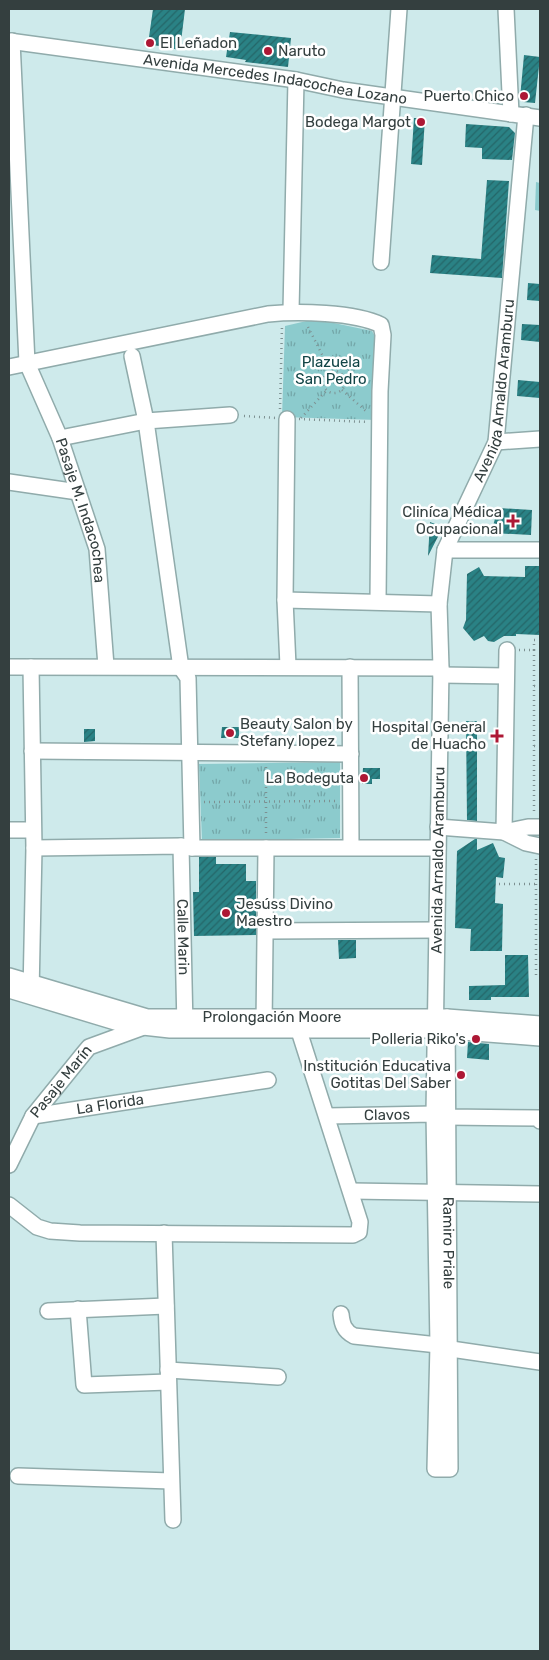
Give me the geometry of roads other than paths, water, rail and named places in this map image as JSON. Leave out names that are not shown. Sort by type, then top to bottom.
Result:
[{"type":"street","points":[[381,262],[399,9]]},
{"type":"street","name":"Avenida Arnaldo Aramburu","points":[[442,1024],[437,930],[441,671],[439,604],[445,550],[496,442],[526,116],[506,9]]},
{"type":"street","points":[[11,41],[27,363]]},
{"type":"street","name":"Avenida Mercedes Indacochea Lozano","points":[[11,41],[296,80],[526,116]]},
{"type":"street","points":[[293,312],[296,80]]},
{"type":"street","points":[[9,367],[293,312],[369,320],[381,326],[378,601]]},
{"type":"street","name":"Calle Marin","points":[[132,356],[146,421],[181,668],[188,678],[190,802],[186,847],[185,1023]]},
{"type":"street","name":"Pasaje M. Indacochea","points":[[27,363],[60,438],[97,549],[106,666]]},
{"type":"street","points":[[60,438],[146,421],[230,415]]},
{"type":"street","points":[[288,666],[285,600],[293,419]]},
{"type":"street","points":[[496,442],[540,439]]},
{"type":"street","points":[[9,482],[78,492]]},
{"type":"street","points":[[445,550],[540,550]]},
{"type":"street","points":[[285,600],[439,604]]},
{"type":"street","points":[[504,832],[507,650]]},
{"type":"street","points":[[9,667],[350,667],[506,676]]},
{"type":"street","points":[[31,667],[34,848],[31,989]]},
{"type":"street","points":[[350,667],[351,847]]},
{"type":"street","points":[[32,751],[351,754]]},
{"type":"street","points":[[438,827],[504,832],[537,827]]},
{"type":"street","points":[[9,830],[33,830]]},
{"type":"street","points":[[504,832],[538,846]]},
{"type":"street","points":[[34,848],[438,848]]},
{"type":"street","points":[[264,1024],[266,848]]},
{"type":"street","points":[[266,931],[437,930]]},
{"type":"street","name":"Prolongación Moore","points":[[9,976],[31,989],[144,1022],[540,1024]]},
{"type":"street","name":"Prolongación Moore","points":[[9,990],[31,989]]},
{"type":"street","name":"Pasaje Marín","points":[[9,1165],[34,1116],[89,1047],[144,1022]]},
{"type":"street","name":"Prolongación Moore","points":[[264,1024],[298,1031],[442,1024],[540,1038]]},
{"type":"street","name":"Ramiro Priale","points":[[442,1024],[443,1469]]},
{"type":"street","points":[[9,1205],[37,1228],[80,1234],[353,1235],[359,1232],[360,1222],[351,1192],[298,1031]]},
{"type":"street","name":"La Florida","points":[[34,1116],[268,1080]]},
{"type":"street","name":"Clavos","points":[[327,1116],[540,1118],[540,1121]]},
{"type":"street","points":[[351,1192],[540,1194]]},
{"type":"street","points":[[164,1233],[173,1520]]},
{"type":"street","points":[[48,1311],[166,1306]]},
{"type":"street","points":[[78,1310],[84,1385],[168,1376],[278,1377]]},
{"type":"street","points":[[341,1314],[346,1332],[354,1336],[444,1347],[540,1362]]},
{"type":"street","points":[[18,1476],[171,1481]]},
{"type":"place","name":"El Leñadon","points":[[150,43]]},
{"type":"place","name":"Naruto","points":[[268,51]]},
{"type":"place","name":"Puerto Chico","points":[[524,96]]},
{"type":"place","name":"Bodega Margot","points":[[421,122]]},
{"type":"place","name":"Cliníca Médica Ocupacional","points":[[513,521]]},
{"type":"place","name":"Beauty Salon by Stefany lopez","points":[[230,733]]},
{"type":"place","name":"Hospital General de Huacho","points":[[497,736]]},
{"type":"place","name":"La Bodeguta","points":[[364,778]]},
{"type":"place","name":"Jesúss Divino Maestro","points":[[226,913]]},
{"type":"place","name":"Polleria Riko's","points":[[476,1039]]},
{"type":"place","name":"Institución Educativa Gotitas Del Saber","points":[[461,1075]]},
{"type":"park label","name":"Plazuela San Pedro","points":[[331,370]]}]
